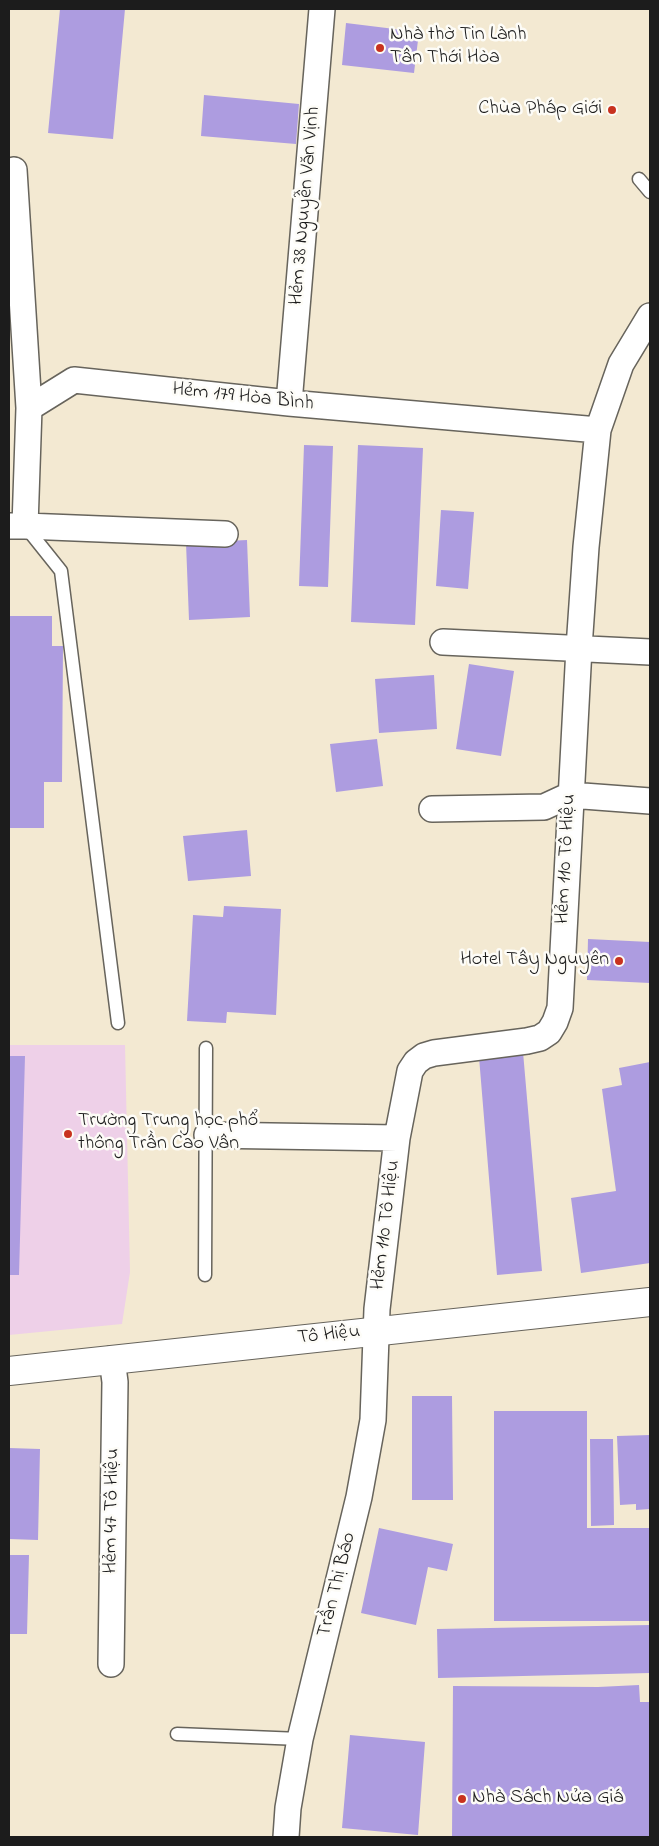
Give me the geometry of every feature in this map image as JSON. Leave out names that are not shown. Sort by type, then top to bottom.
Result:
[{"type":"street","name":"Hẻm 38 Nguyễn Văn Vịnh","points":[[289,403],[322,9]]},
{"type":"street","points":[[14,170],[15,283],[29,408],[17,526],[224,534]]},
{"type":"street","name":"Hẻm 110 Tô Hiệu","points":[[377,1331],[377,1309],[397,1138],[410,1071],[416,1062],[424,1056],[434,1053],[527,1042],[540,1038],[549,1032],[560,1008],[579,648],[586,547],[598,430],[621,364],[647,326]]},
{"type":"street","name":"Hẻm 179 Hòa BÌnh","points":[[29,408],[74,380],[289,403],[598,430]]},
{"type":"street","points":[[443,642],[650,652]]},
{"type":"street","points":[[432,809],[544,807],[570,795],[650,801]]},
{"type":"street","points":[[207,1135],[397,1138]]},
{"type":"street","name":"Tô Hiệu","points":[[9,1370],[650,1302]]},
{"type":"street","name":"Trần Thị Báo","points":[[286,1837],[289,1799],[300,1739],[359,1497],[373,1420],[377,1331]]},
{"type":"street","name":"Hẻm 47 Tô Hiệu","points":[[111,1664],[115,1382],[112,1359]]},
{"type":"lane","points":[[639,179],[650,192]]},
{"type":"lane","points":[[17,526],[61,571],[118,1023]]},
{"type":"lane","points":[[205,1275],[206,1048]]},
{"type":"lane","points":[[177,1734],[300,1739]]},
{"type":"shaded area","name":"Trường Trung học phổ thông Trần Cao Vân","points":[[9,1045],[125,1045],[130,1272],[122,1324],[9,1335]]},
{"type":"building","points":[[60,9],[125,9],[113,139],[48,133]]},
{"type":"building","name":"Nhà thờ Tin Lành Tân Thới Hòa","points":[[346,23],[419,32],[414,73],[342,65]]},
{"type":"building","points":[[204,95],[299,104],[296,144],[201,136]]},
{"type":"building","points":[[304,445],[333,446],[328,587],[299,586]]},
{"type":"building","points":[[358,445],[423,448],[415,625],[351,622]]},
{"type":"building","points":[[441,510],[474,512],[468,589],[436,586]]},
{"type":"building","points":[[247,540],[250,617],[189,620],[186,543]]},
{"type":"building","points":[[9,616],[52,616],[52,646],[63,646],[62,782],[44,782],[44,828],[9,828]]},
{"type":"building","points":[[469,664],[514,671],[501,756],[456,749]]},
{"type":"building","points":[[434,675],[437,729],[379,733],[375,679]]},
{"type":"building","points":[[377,739],[383,786],[336,792],[330,744]]},
{"type":"building","points":[[247,830],[251,876],[188,881],[183,836]]},
{"type":"building","points":[[224,906],[281,909],[276,1015],[227,1012],[226,1023],[187,1021],[193,915],[223,917]]},
{"type":"building","name":"Hotel Tây Nguyên","points":[[588,939],[650,942],[650,983],[587,980]]},
{"type":"building","points":[[523,1052],[542,1271],[497,1275],[479,1057]]},
{"type":"building","points":[[9,1056],[25,1056],[19,1275],[9,1275]]},
{"type":"building","points":[[650,1062],[650,1263],[581,1273],[571,1198],[616,1191],[602,1089],[622,1085],[619,1068]]},
{"type":"building","points":[[412,1396],[452,1396],[453,1500],[412,1500]]},
{"type":"building","points":[[494,1411],[587,1411],[587,1528],[650,1528],[650,1621],[494,1621]]},
{"type":"building","points":[[650,1435],[650,1509],[636,1510],[636,1504],[620,1505],[617,1436]]},
{"type":"building","points":[[590,1439],[613,1439],[614,1525],[591,1526]]},
{"type":"building","points":[[9,1448],[40,1449],[38,1540],[9,1539]]},
{"type":"building","points":[[379,1528],[453,1544],[447,1571],[428,1567],[416,1625],[361,1613]]},
{"type":"building","points":[[9,1555],[29,1555],[27,1634],[9,1634]]},
{"type":"building","points":[[650,1625],[650,1673],[438,1678],[437,1629]]},
{"type":"building","points":[[639,1685],[640,1702],[650,1702],[650,1837],[452,1837],[453,1686],[598,1687]]},
{"type":"building","points":[[350,1735],[425,1742],[418,1835],[342,1828]]},
{"type":"place","name":"Nhà thờ Tin Lành Tân Thới Hòa","points":[[380,48]]},
{"type":"place","name":"Chùa Pháp Giới","points":[[612,110]]},
{"type":"place","name":"Hotel Tây Nguyên","points":[[619,961]]},
{"type":"place","name":"Trường Trung học phổ thông Trần Cao Vân","points":[[68,1134]]},
{"type":"place","name":"Nhà Sách Nửa Giá","points":[[462,1799]]}]
